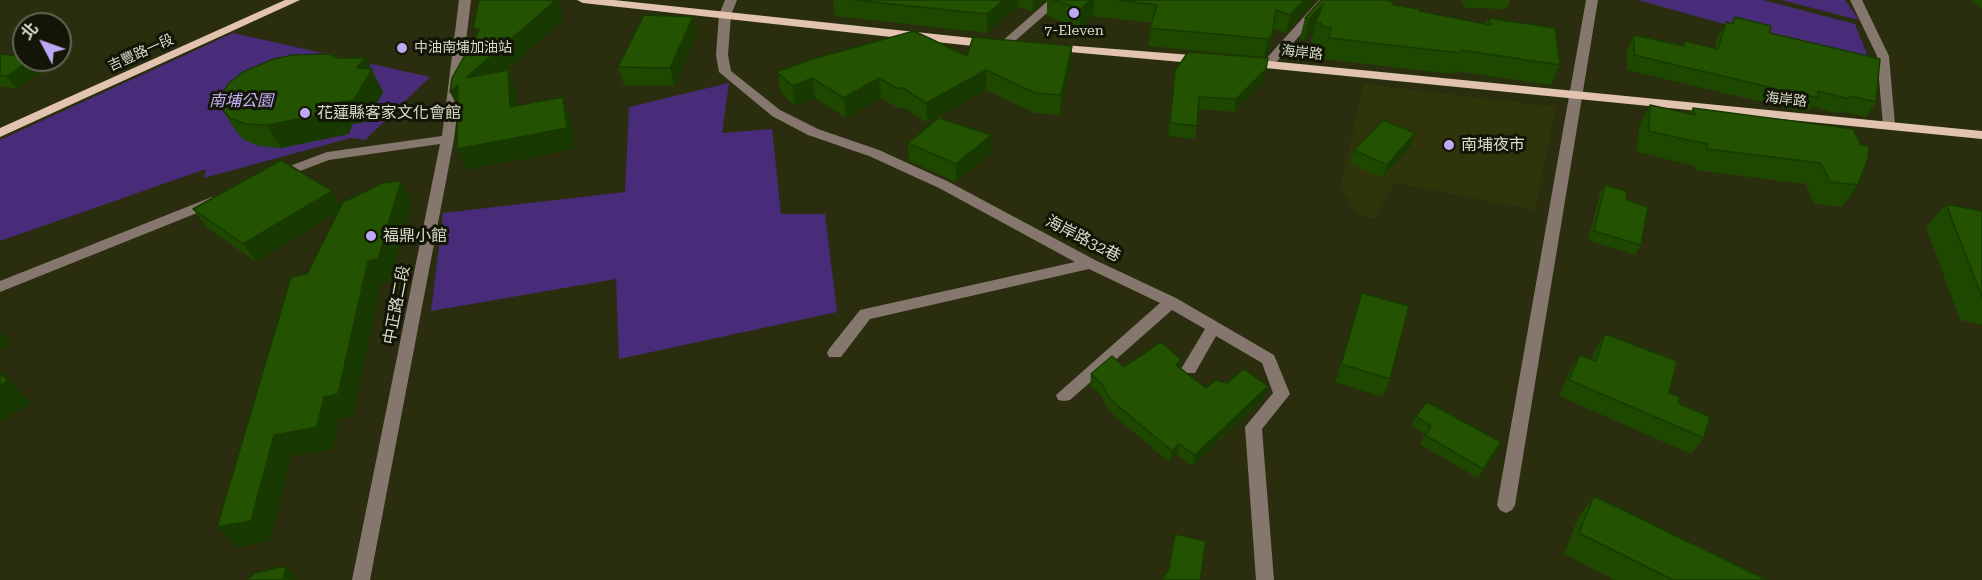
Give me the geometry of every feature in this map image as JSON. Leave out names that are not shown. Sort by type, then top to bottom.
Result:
[{"type":"main road","name":"吉豐路一段","points":[[0,133],[294,0]]},
{"type":"main road","name":"海岸路","points":[[583,0],[1004,45],[1268,64],[1982,135]]},
{"type":"street","name":"中正路二段","points":[[361,580],[448,139],[465,0]]},
{"type":"street","points":[[725,15],[731,0]]},
{"type":"street","points":[[1004,45],[1056,0]]},
{"type":"street","points":[[1268,64],[1325,0]]},
{"type":"street","points":[[1506,505],[1592,0]]},
{"type":"street","points":[[1856,0],[1883,56],[1889,125]]},
{"type":"street","name":"海岸路32巷","points":[[725,15],[722,55],[725,72],[776,113],[813,132],[874,153],[944,185],[1090,264],[1171,302],[1268,359],[1282,394],[1253,428],[1265,580]]},
{"type":"street","points":[[262,182],[327,156],[448,139]]},
{"type":"street","points":[[0,287],[229,195]]},
{"type":"street","points":[[835,353],[865,314],[1090,264]]},
{"type":"street","points":[[1064,395],[1171,302]]},
{"type":"street","points":[[1189,369],[1213,328]]},
{"type":"shaded area","name":"南埔夜市","points":[[1364,84],[1556,107],[1535,210],[1395,183],[1375,219],[1357,214],[1340,187]]},
{"type":"green space","points":[[1638,0],[1763,0],[1855,24],[1871,65]]},
{"type":"green space","points":[[1781,0],[1845,0],[1859,20]]},
{"type":"green space","name":"南埔公園","points":[[233,33],[430,77],[365,140],[351,138],[204,178],[206,169],[0,241],[0,140]]},
{"type":"green space","points":[[729,83],[722,133],[772,129],[781,214],[825,214],[837,312],[619,359],[616,279],[431,311],[443,213],[625,192],[629,107]]},
{"type":"building","points":[[479,0],[556,0],[466,78],[508,70],[510,107],[563,97],[567,128],[457,149],[458,85],[450,92],[452,78],[479,30],[473,28]]},
{"type":"building","points":[[853,0],[1004,0],[987,14]]},
{"type":"building","points":[[1053,0],[1091,0],[1081,9]]},
{"type":"building","points":[[1117,0],[1304,0],[1290,15],[1276,10],[1272,34],[1268,39],[1150,28],[1157,5]]},
{"type":"building","points":[[1321,0],[1386,0],[1393,2],[1393,5],[1491,25],[1488,18],[1555,28],[1560,65],[1461,50],[1460,53],[1329,38],[1331,28],[1321,26],[1321,23],[1316,22],[1323,4],[1309,19],[1305,18]]},
{"type":"building","points":[[644,15],[693,17],[670,68],[618,67]]},
{"type":"building","points":[[1735,17],[1771,26],[1770,33],[1880,59],[1876,102],[1849,96],[1849,99],[1818,91],[1818,97],[1806,96],[1634,55],[1634,35],[1684,46],[1685,41],[1718,49],[1726,22],[1733,24]]},
{"type":"building","points":[[914,31],[967,56],[973,37],[1072,46],[1061,95],[1035,93],[986,70],[926,103],[903,88],[896,88],[879,78],[844,98],[812,78],[792,86],[777,72],[809,60]]},
{"type":"building","points":[[1188,52],[1268,58],[1266,69],[1236,99],[1199,97],[1197,126],[1170,123],[1175,71]]},
{"type":"building","points":[[0,54],[12,56],[13,72],[7,76],[0,75]]},
{"type":"building","points":[[329,54],[339,58],[366,58],[356,68],[372,69],[354,100],[340,102],[336,112],[267,125],[245,124],[230,118],[221,108],[221,97],[228,84],[243,72],[274,59],[293,55]]},
{"type":"building","points":[[1650,105],[1695,115],[1693,108],[1853,129],[1861,145],[1869,146],[1868,158],[1858,185],[1830,182],[1821,163],[1708,149],[1707,144],[1649,131]]},
{"type":"building","points":[[939,118],[991,135],[956,164],[908,143]]},
{"type":"building","points":[[1383,120],[1415,133],[1387,165],[1354,150]]},
{"type":"building","points":[[281,160],[332,191],[243,244],[193,209]]},
{"type":"building","points":[[401,181],[378,259],[368,261],[338,394],[324,397],[317,427],[274,435],[251,521],[217,527],[291,277],[307,274],[343,202],[383,183]]},
{"type":"building","points":[[1605,185],[1627,191],[1626,200],[1648,207],[1641,245],[1594,231]]},
{"type":"building","points":[[1946,204],[1982,211],[1982,297]]},
{"type":"building","points":[[1362,293],[1409,306],[1390,379],[1341,364]]},
{"type":"building","points":[[1605,334],[1677,361],[1669,393],[1680,397],[1678,403],[1710,417],[1704,438],[1569,380],[1580,355],[1596,361]]},
{"type":"building","points":[[1161,342],[1181,359],[1176,365],[1206,388],[1216,380],[1227,383],[1244,369],[1268,386],[1195,455],[1179,444],[1172,451],[1110,399],[1102,384],[1091,374],[1112,356],[1124,367]]},
{"type":"building","points":[[0,372],[8,381],[0,385]]},
{"type":"building","points":[[1427,402],[1501,442],[1483,469],[1425,435],[1431,426],[1416,416]]},
{"type":"building","points":[[1594,496],[1767,580],[1673,580],[1579,533]]},
{"type":"building","points":[[1175,534],[1206,541],[1200,580],[1162,580],[1169,569]]},
{"type":"building","points":[[286,566],[283,580],[248,580],[255,573]]},
{"type":"place","name":"7-Eleven","points":[[1074,13]]},
{"type":"place","name":"中油南埔加油站","points":[[402,48]]},
{"type":"place","name":"花蓮縣客家文化會館","points":[[305,113]]},
{"type":"place","name":"南埔夜市","points":[[1449,145]]},
{"type":"place","name":"福鼎小館","points":[[371,236]]}]
